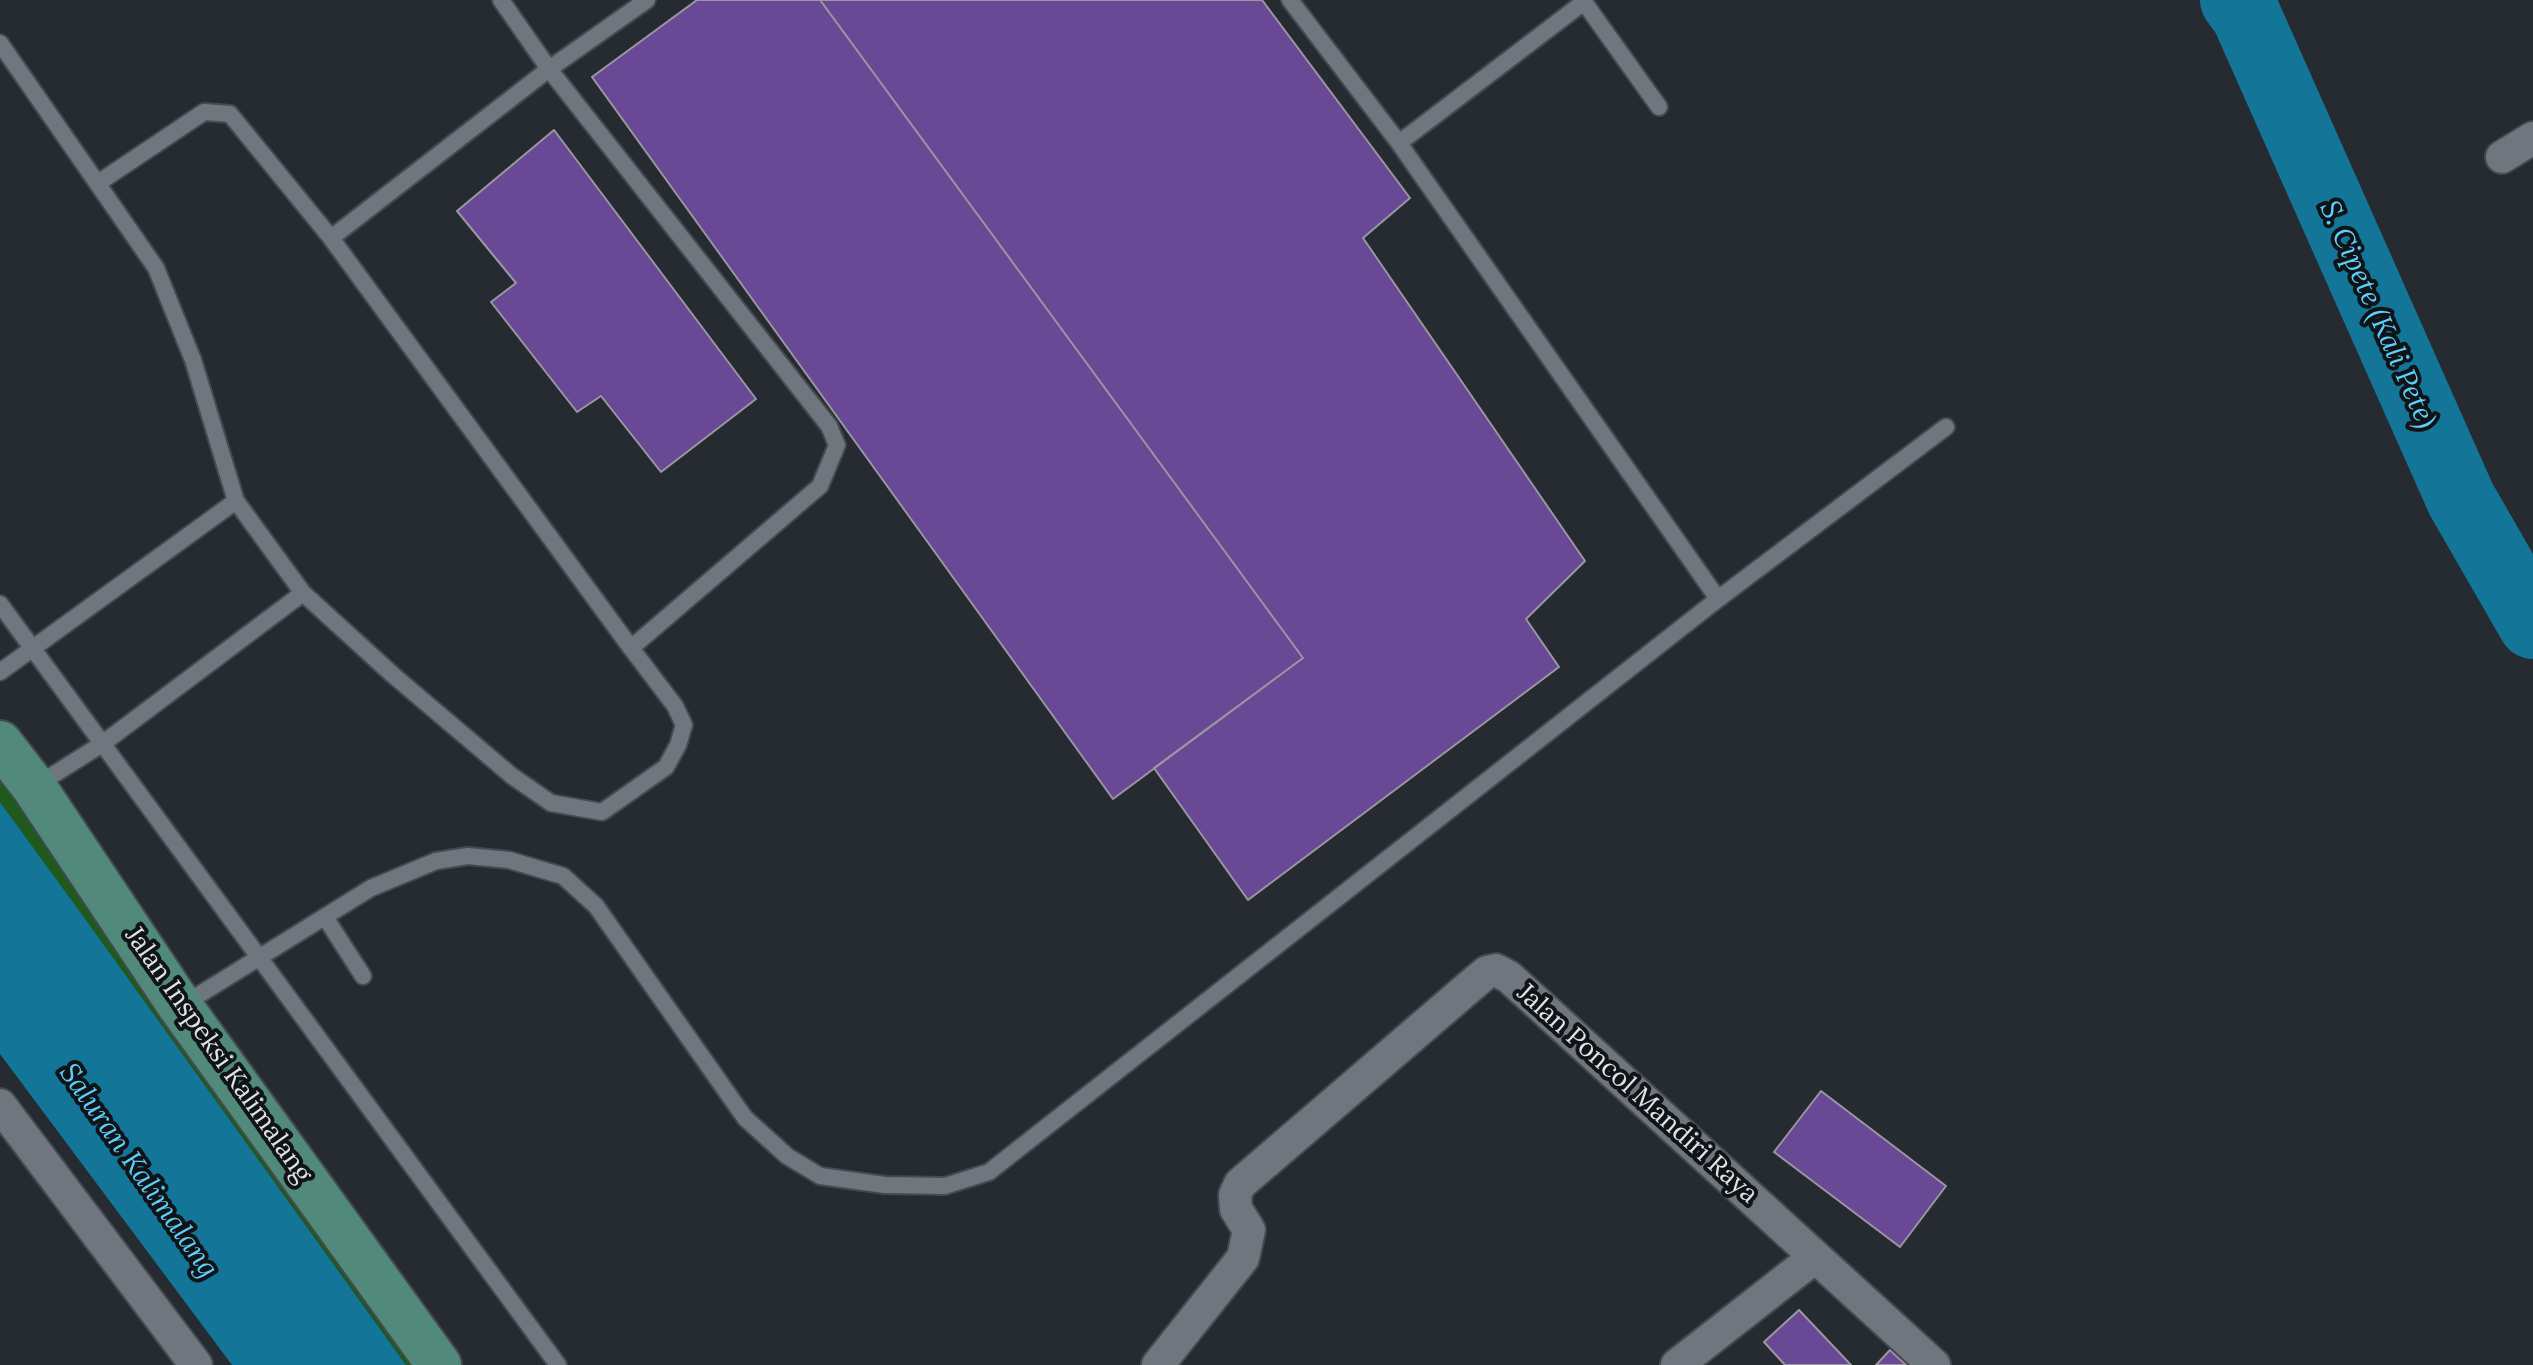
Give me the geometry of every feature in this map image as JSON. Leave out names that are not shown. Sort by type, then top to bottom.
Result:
[{"type":"main road","name":"Jalan Inspeksi Kalimalang","points":[[0,743],[34,787],[180,1006],[439,1365]]},
{"type":"street","points":[[2502,157],[2533,138]]},
{"type":"street","name":"Jalan Poncol Mandiri Raya","points":[[1158,1365],[1243,1258],[1249,1230],[1236,1209],[1235,1195],[1240,1184],[1475,982],[1487,972],[1496,970],[1509,977],[1934,1365]]},
{"type":"street","points":[[0,1105],[196,1365]]},
{"type":"street","points":[[1677,1365],[1815,1257]]},
{"type":"lane","points":[[501,0],[549,69],[829,426],[837,445],[820,486],[631,648]]},
{"type":"lane","points":[[331,238],[549,69],[647,0]]},
{"type":"lane","points":[[1290,0],[1399,143],[1718,599]]},
{"type":"lane","points":[[1399,143],[1584,1],[1659,107]]},
{"type":"lane","points":[[0,43],[156,268],[193,360],[236,501],[303,593],[393,675],[512,776],[551,803],[602,812],[666,767],[684,725],[675,706],[331,238],[230,114],[204,112],[98,183]]},
{"type":"lane","points":[[180,1006],[371,888],[436,861],[468,856],[509,860],[563,876],[596,906],[745,1118],[787,1156],[820,1176],[885,1185],[945,1186],[989,1172],[1718,599],[1946,427]]},
{"type":"lane","points":[[0,672],[236,501]]},
{"type":"lane","points":[[34,787],[102,744],[303,593]]},
{"type":"lane","points":[[0,604],[558,1365]]},
{"type":"lane","points":[[325,917],[363,976]]},
{"type":"green space","points":[[0,743],[439,1365],[406,1365],[0,802]]},
{"type":"water","name":"Saluran Kalimalang","points":[[0,802],[406,1365],[232,1365],[0,1054]]},
{"type":"building","points":[[697,0],[820,0],[1303,658],[1113,799],[592,77]]},
{"type":"building","points":[[820,0],[1262,0],[1410,198],[1363,238],[1585,561],[1526,619],[1559,667],[1248,900],[1154,768],[1303,658]]},
{"type":"building","points":[[554,130],[756,399],[661,472],[601,396],[577,412],[491,302],[516,283],[457,211]]},
{"type":"building","points":[[1821,1091],[1946,1186],[1900,1247],[1774,1152]]},
{"type":"building","points":[[1799,1310],[1851,1365],[1785,1365],[1764,1342]]},
{"type":"building","points":[[1890,1350],[1906,1365],[1876,1365]]},
{"type":"waterway","name":"S. Cipete (Kali Pete)","points":[[2235,0],[2246,15],[2461,499],[2533,624]]}]
